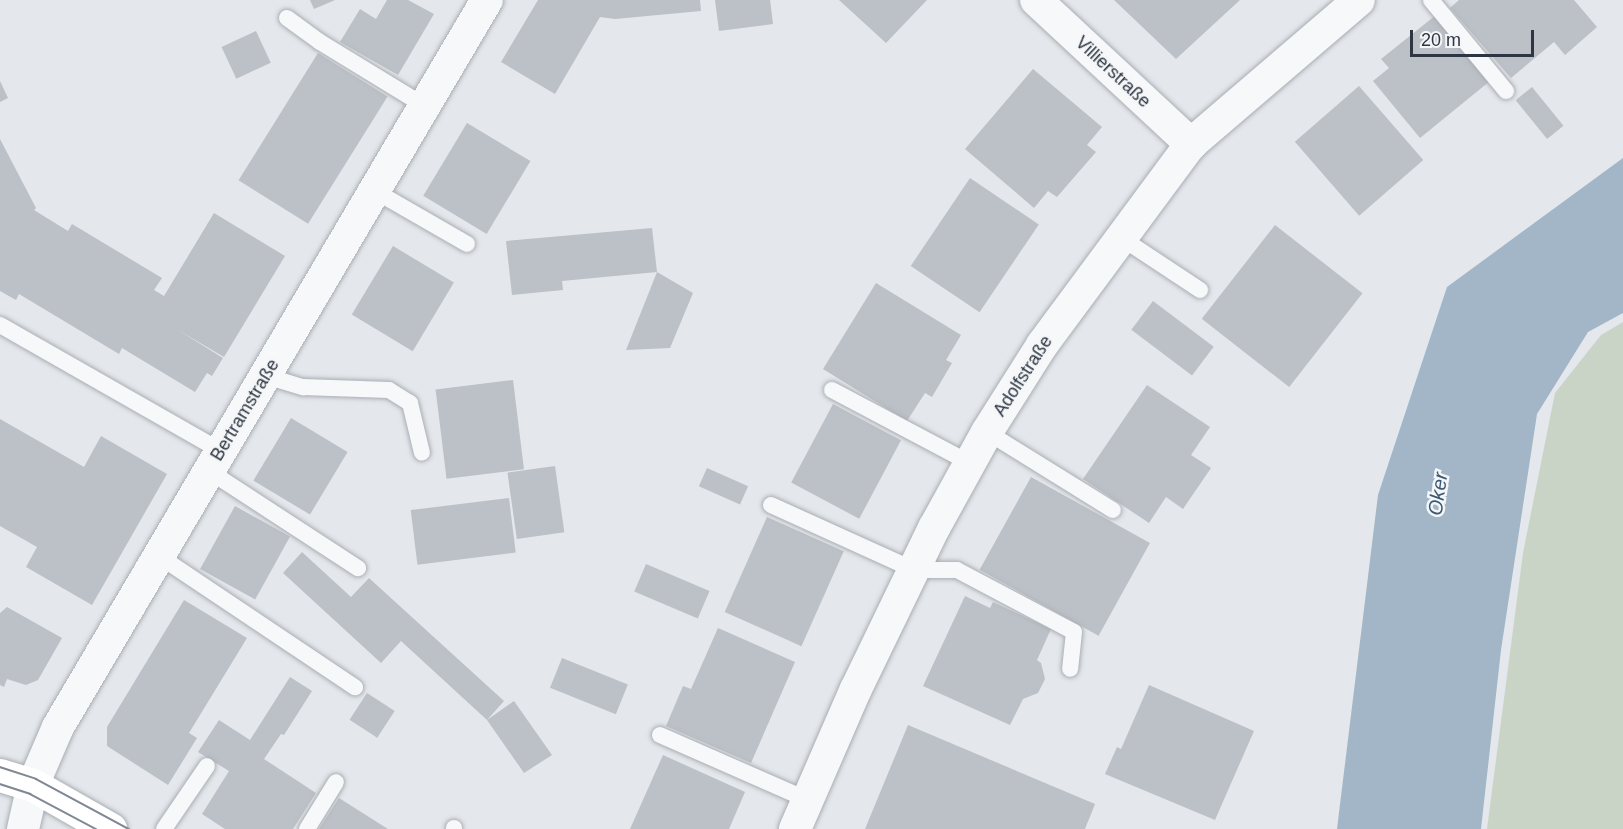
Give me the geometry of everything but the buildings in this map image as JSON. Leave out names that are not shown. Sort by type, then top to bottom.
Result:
[{"type":"street","name":"Bertramstraße","points":[[23,829],[33,785],[58,727],[487,0]]},
{"type":"street","name":"Villierstraße","points":[[1036,0],[1191,144]]},
{"type":"street","name":"Adolfstraße","points":[[795,829],[856,689],[914,570],[987,432],[1042,345],[1191,144],[1359,0]]},
{"type":"street","points":[[0,775],[33,785],[110,829]]},
{"type":"lane","points":[[1431,0],[1506,91]]},
{"type":"lane","points":[[287,18],[320,42],[424,106]]},
{"type":"lane","points":[[375,191],[467,244]]},
{"type":"lane","points":[[1120,237],[1200,290]]},
{"type":"lane","points":[[0,325],[215,461],[358,568]]},
{"type":"lane","points":[[266,376],[303,387],[389,390],[410,403],[422,453]]},
{"type":"lane","points":[[832,390],[970,463]]},
{"type":"lane","points":[[987,432],[1113,510]]},
{"type":"lane","points":[[771,505],[914,570],[957,570],[1074,632],[1070,669]]},
{"type":"lane","points":[[159,556],[355,687]]},
{"type":"lane","points":[[660,735],[808,800]]},
{"type":"lane","points":[[164,829],[207,766]]},
{"type":"lane","points":[[307,829],[336,782]]},
{"type":"green space","points":[[1623,322],[1623,829],[1487,829],[1523,553],[1555,393],[1601,335]]},
{"type":"water","name":"Oker","points":[[1623,158],[1623,313],[1588,332],[1537,414],[1501,650],[1481,829],[1337,829],[1378,495],[1447,287]]},
{"type":"tram line","points":[[0,767],[36,779],[129,829]]},
{"type":"tram line","points":[[0,784],[30,794],[96,829]]}]
